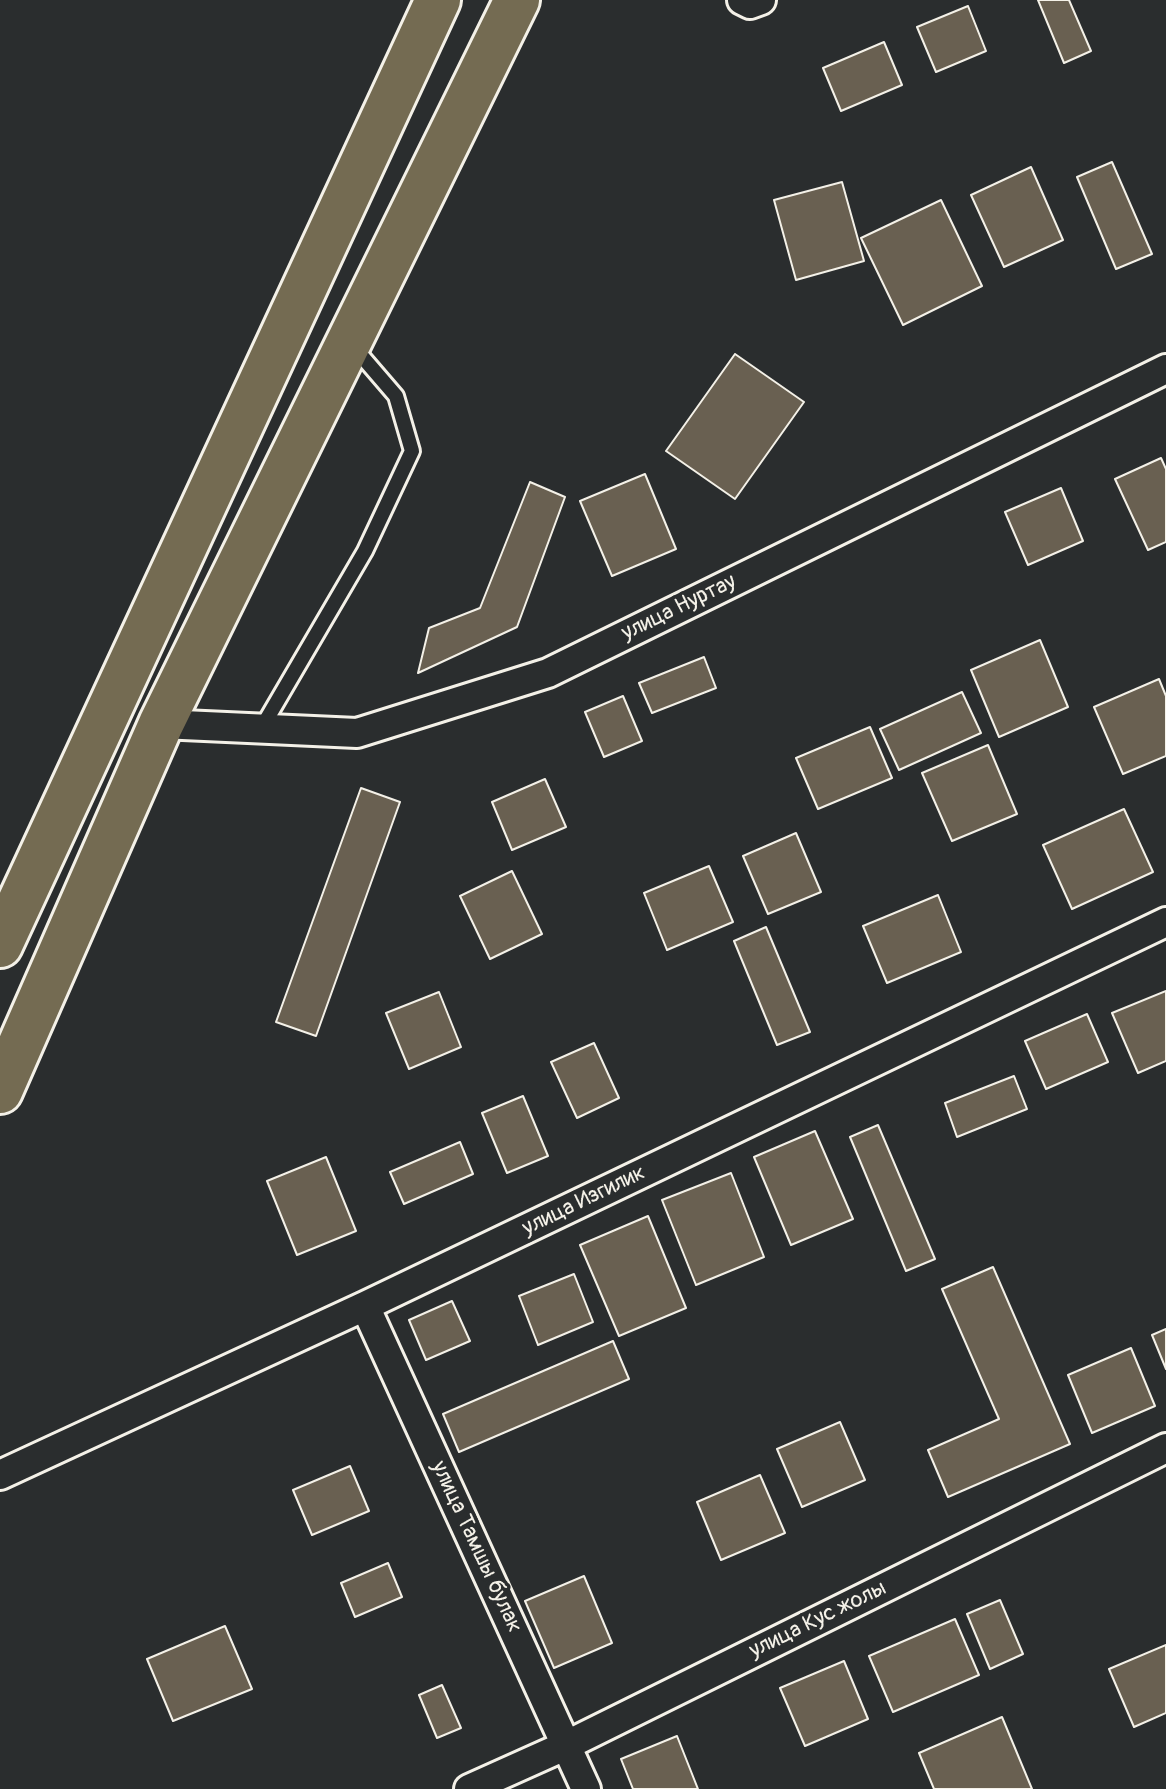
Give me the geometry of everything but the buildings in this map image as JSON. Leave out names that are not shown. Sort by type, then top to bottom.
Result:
[{"type":"highway","points":[[0,945],[438,0]]},
{"type":"highway","points":[[0,1091],[161,724],[517,0]]},
{"type":"street","name":"улица Нуртау","points":[[161,724],[357,733],[548,673],[1166,369]]},
{"type":"street","name":"улица Изгилик","points":[[0,1475],[365,1306],[1166,922]]},
{"type":"street","name":"улица Тамшы булак","points":[[365,1306],[586,1789]]},
{"type":"street","name":"улица Кус жолы","points":[[469,1789],[567,1745],[1166,1448]]},
{"type":"lane","points":[[261,729],[365,551],[412,451],[396,396],[349,342]]}]
